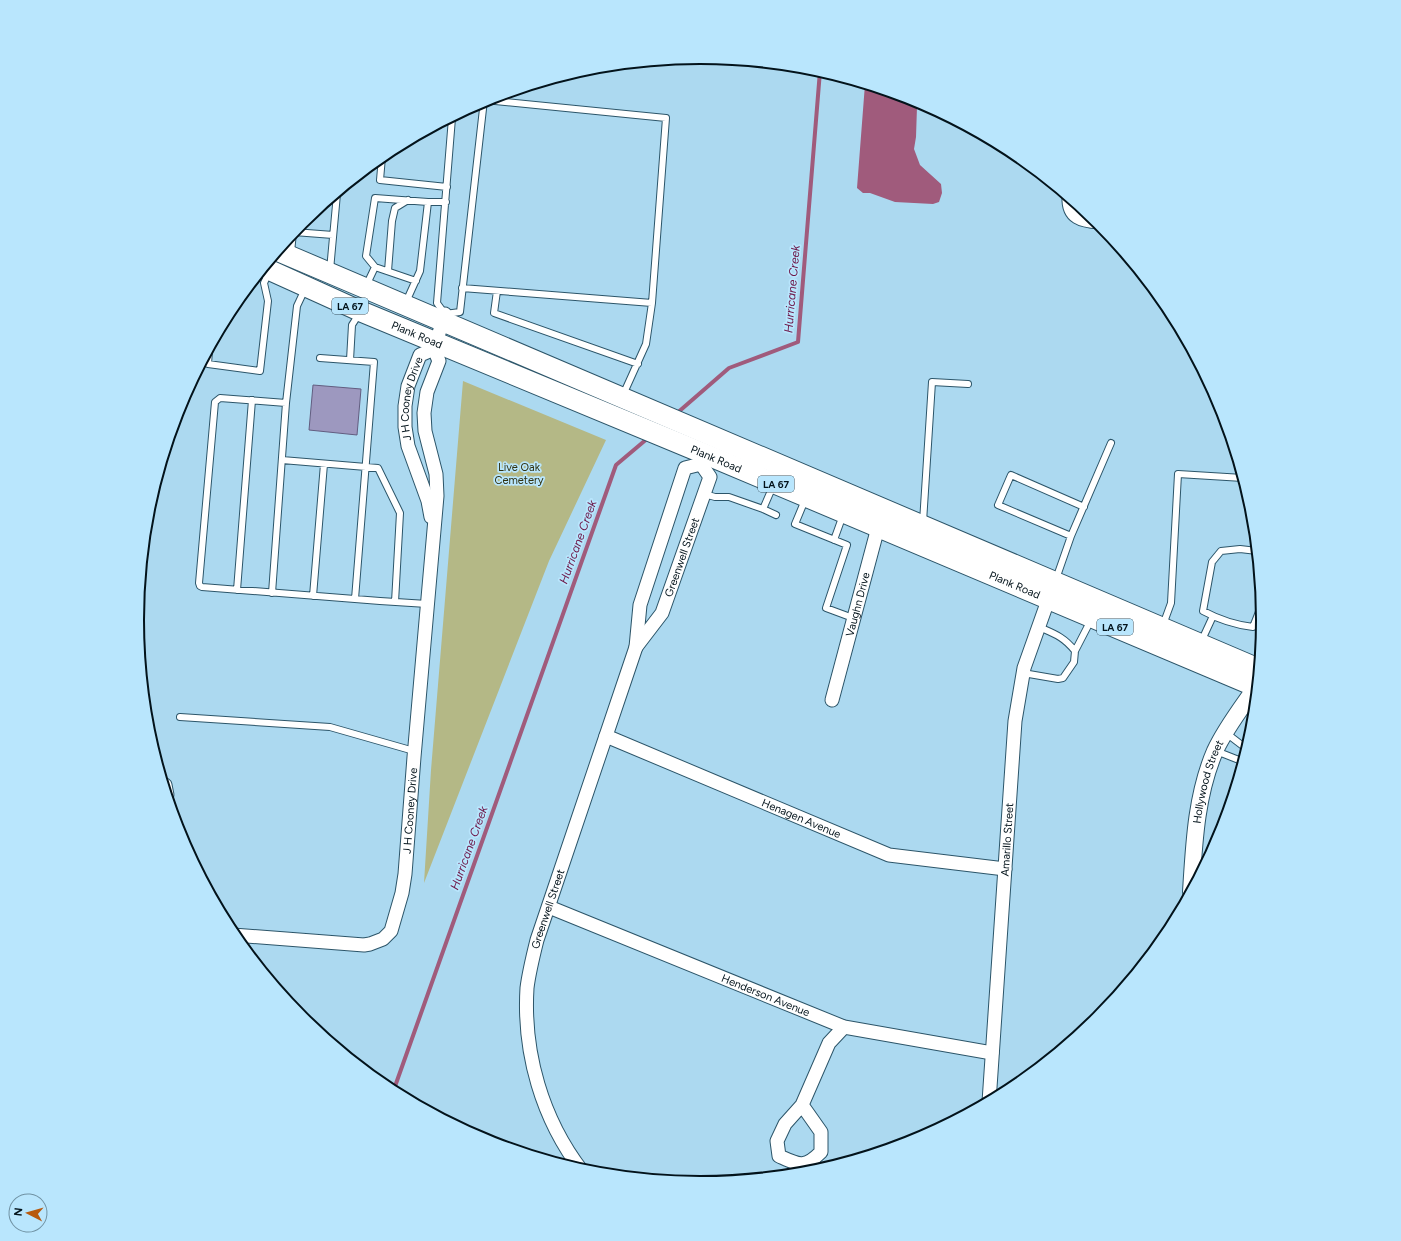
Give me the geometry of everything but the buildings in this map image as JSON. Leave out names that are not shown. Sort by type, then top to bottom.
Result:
[{"type":"main road","name":"Plank Road","points":[[284,254],[404,305],[444,318],[629,401],[712,435],[880,518],[1052,591],[1162,628],[1200,645],[1254,679]]},
{"type":"main road","name":"Plank Road","points":[[269,270],[435,346],[674,441],[703,459],[774,483],[844,512],[923,526],[1052,591],[1092,617],[1253,680]]},
{"type":"street","points":[[1069,204],[1072,213],[1079,219],[1089,222]]},
{"type":"street","name":"J H Cooney Drive","points":[[242,936],[364,945],[376,942],[387,936],[394,923],[403,887],[433,526],[437,496],[436,481],[425,431],[424,413],[427,392],[439,362],[435,346],[444,318]]},
{"type":"street","name":"J H Cooney Drive","points":[[433,526],[428,501],[408,446],[404,416],[408,386],[420,355],[435,346]]},
{"type":"street","points":[[703,459],[712,435]]},
{"type":"street","name":"Greenwell Street","points":[[577,1163],[562,1140],[548,1113],[535,1075],[529,1035],[527,997],[529,974],[537,940],[636,647],[640,604],[685,468],[703,459],[710,477],[662,612],[636,647]]},
{"type":"street","name":"Vaughn Drive","points":[[832,700],[880,518]]},
{"type":"street","name":"Amarillo Street","points":[[989,1096],[1015,721],[1024,668],[1052,591]]},
{"type":"street","name":"Hollywood Street","points":[[1193,880],[1195,835],[1205,780],[1216,751],[1225,733],[1252,691]]},
{"type":"street","name":"Henagen Avenue","points":[[606,736],[889,855],[1005,869]]},
{"type":"street","name":"Henderson Avenue","points":[[549,907],[844,1027],[992,1053]]},
{"type":"street","points":[[802,1105],[829,1043],[844,1027]]},
{"type":"lane","points":[[501,102],[666,118],[652,302],[646,344],[638,364],[629,401]]},
{"type":"lane","points":[[452,122],[437,303],[444,318],[460,312],[484,108]]},
{"type":"lane","points":[[381,165],[380,180],[447,187]]},
{"type":"lane","points":[[416,281],[375,267],[366,256],[375,198],[446,202]]},
{"type":"lane","points":[[330,273],[336,200]]},
{"type":"lane","points":[[388,271],[392,221],[395,208],[408,200]]},
{"type":"lane","points":[[404,305],[420,271],[428,202]]},
{"type":"lane","points":[[302,233],[333,235]]},
{"type":"lane","points":[[365,288],[375,267]]},
{"type":"lane","points":[[208,361],[208,364],[260,371],[268,301],[264,283],[266,273]]},
{"type":"lane","points":[[272,593],[286,403],[297,306],[306,286]]},
{"type":"lane","points":[[462,288],[652,302]]},
{"type":"lane","points":[[497,291],[494,313],[638,364]]},
{"type":"lane","points":[[350,360],[352,325],[360,311]]},
{"type":"lane","points":[[320,358],[374,362],[355,599]]},
{"type":"lane","points":[[923,526],[932,382],[968,384]]},
{"type":"lane","points":[[286,403],[220,398],[215,402],[199,583],[200,586],[272,593],[427,604]]},
{"type":"lane","points":[[237,590],[252,400]]},
{"type":"lane","points":[[1052,591],[1071,536],[1111,443]]},
{"type":"lane","points":[[282,460],[378,468],[400,513],[395,602]]},
{"type":"lane","points":[[313,596],[324,464]]},
{"type":"lane","points":[[1162,628],[1171,603],[1178,474],[1238,478]]},
{"type":"lane","points":[[1071,536],[998,505],[1011,475],[1084,507]]},
{"type":"lane","points":[[763,509],[774,483]]},
{"type":"lane","points":[[704,494],[715,497],[729,497],[776,515]]},
{"type":"lane","points":[[806,496],[795,524],[847,545],[826,608],[853,618]]},
{"type":"lane","points":[[834,540],[844,512]]},
{"type":"lane","points":[[1252,550],[1240,549],[1221,551],[1212,562],[1203,611],[1213,616],[1253,628],[1257,618]]},
{"type":"lane","points":[[1200,645],[1213,616]]},
{"type":"lane","points":[[1023,673],[1058,679],[1063,678],[1070,670],[1074,662],[1075,651],[1092,617]]},
{"type":"lane","points":[[1039,627],[1062,637],[1075,651]]},
{"type":"lane","points":[[180,717],[330,727],[414,751]]},
{"type":"lane","points":[[1225,733],[1242,746]]},
{"type":"lane","points":[[1216,751],[1239,760]]},
{"type":"green space","name":"Live Oak Cemetery","points":[[463,381],[606,440],[549,561],[424,883],[431,770]]},
{"type":"shaded area","points":[[865,89],[917,108],[914,149],[920,165],[941,184],[942,193],[939,202],[933,204],[895,202],[870,193],[863,193],[857,188]]},
{"type":"waterway","name":"Hurricane Creek","points":[[676,414],[729,368],[798,342],[819,77]]},
{"type":"waterway","name":"Hurricane Creek","points":[[395,1086],[616,465],[648,438]]}]
